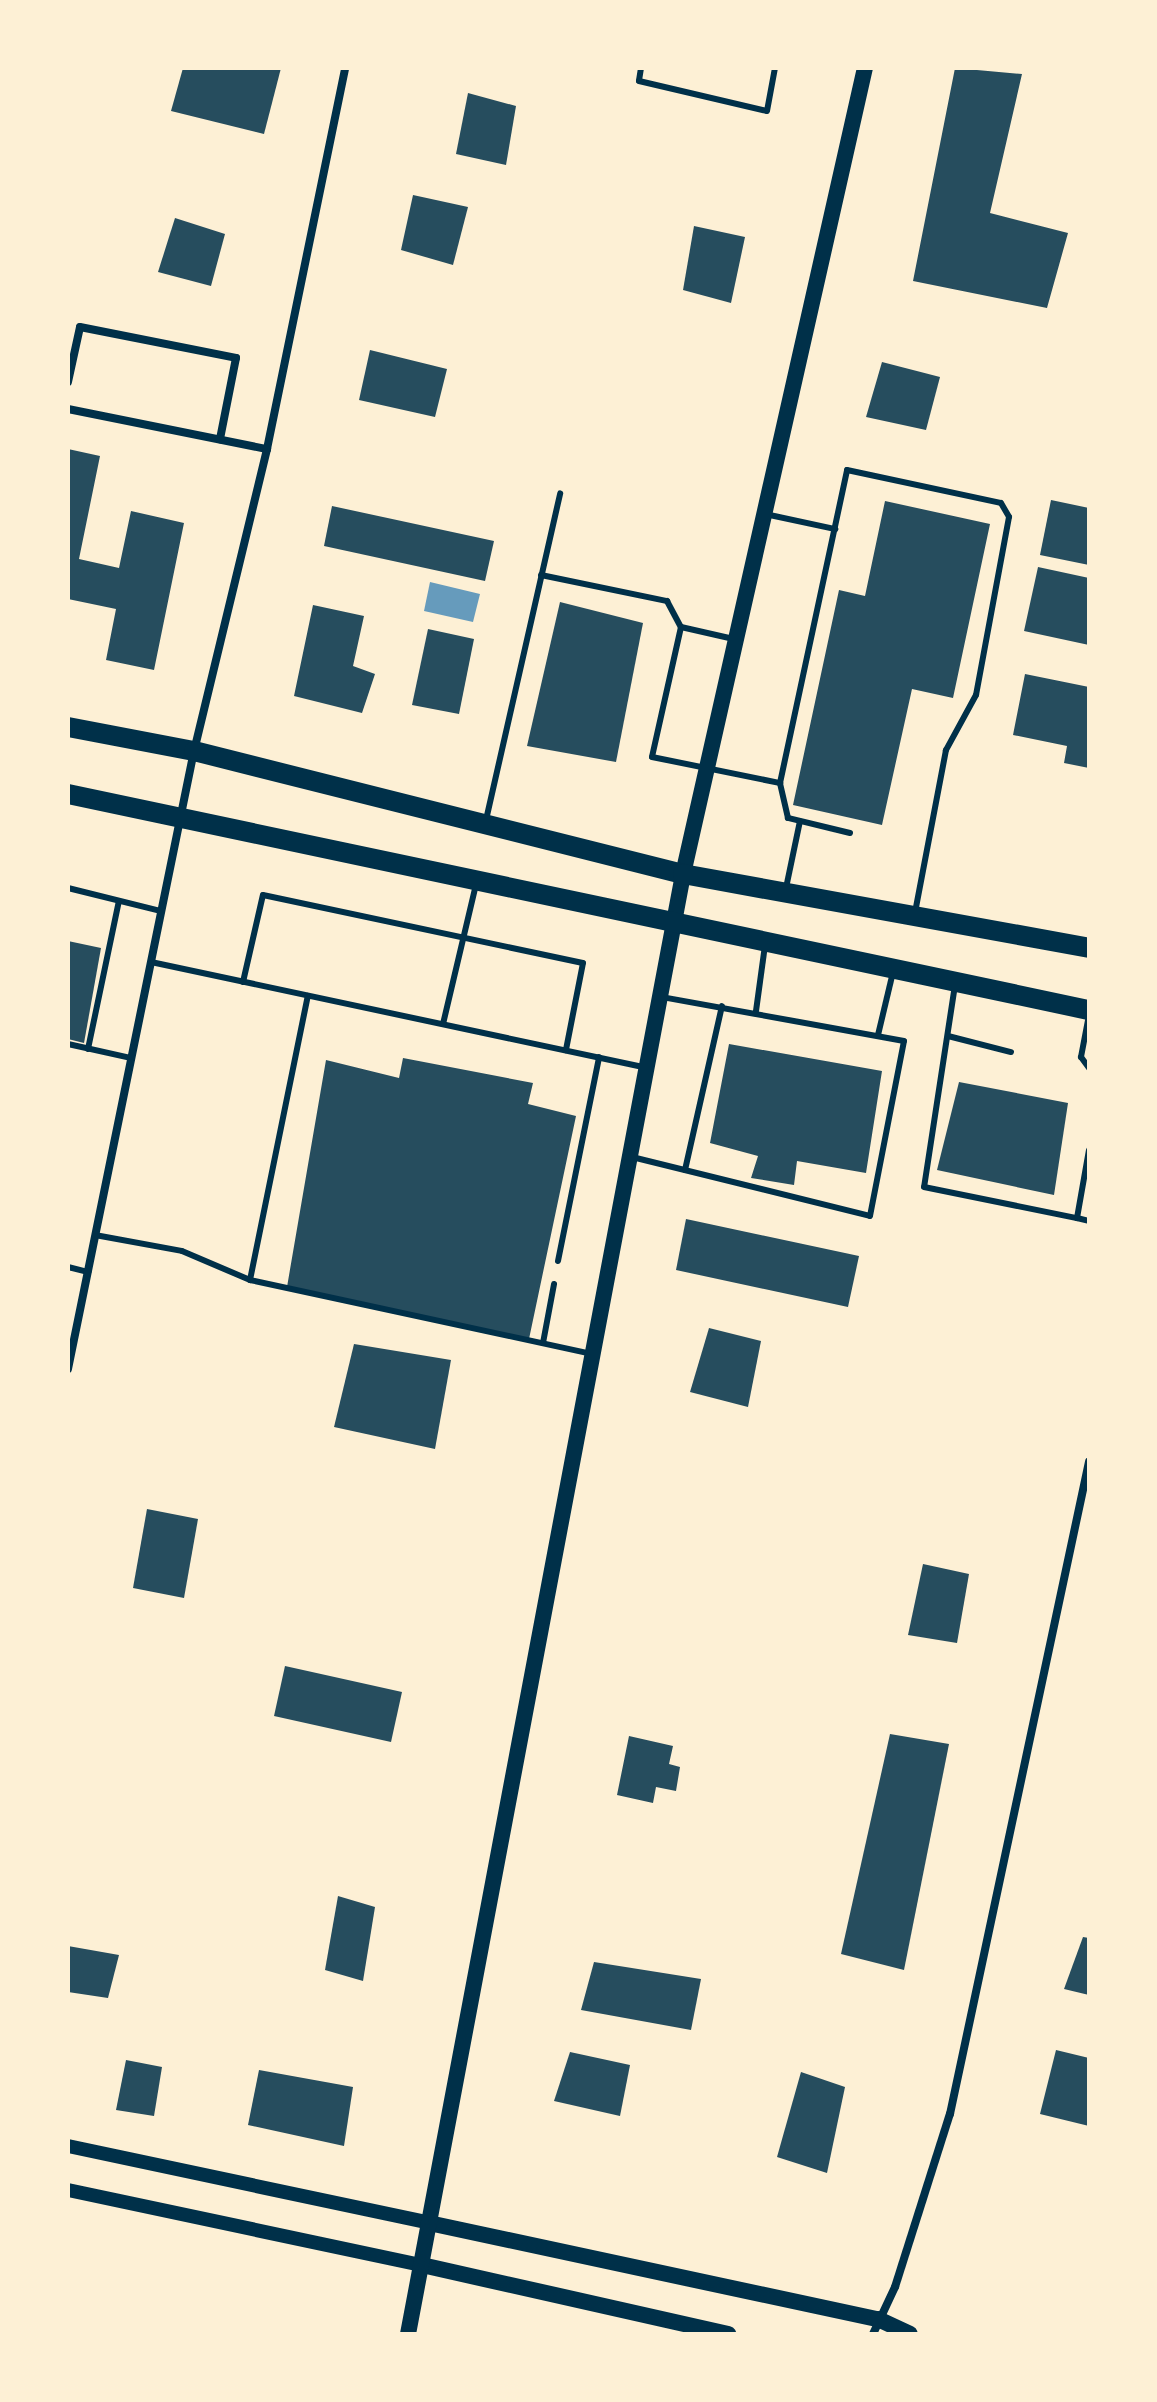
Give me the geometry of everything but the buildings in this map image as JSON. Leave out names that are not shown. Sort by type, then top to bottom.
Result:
[{"type":"main road","points":[[408,2334],[589,1353],[683,874],[865,68]]},
{"type":"main road","points":[[68,727],[194,751],[683,874],[1089,948]]},
{"type":"main road","points":[[68,794],[1089,1012]]},
{"type":"main road","points":[[429,2223],[910,2334]]},
{"type":"main road","points":[[422,2265],[728,2334]]},
{"type":"street","points":[[68,1369],[194,751],[267,449],[345,68]]},
{"type":"street","points":[[68,382],[80,327],[236,358],[220,439]]},
{"type":"street","points":[[68,409],[267,449]]},
{"type":"street","points":[[876,2327],[895,2287],[950,2114],[1089,1462]]},
{"type":"street","points":[[68,2146],[429,2223]]},
{"type":"street","points":[[68,2190],[422,2265]]},
{"type":"lane","points":[[641,68],[639,81],[767,111],[775,68]]},
{"type":"lane","points":[[850,833],[788,818],[780,783],[847,470],[1001,503],[1009,517],[976,695],[946,750],[914,916]]},
{"type":"lane","points":[[485,824],[560,493]]},
{"type":"lane","points":[[765,514],[835,529]]},
{"type":"lane","points":[[541,575],[667,601],[681,627],[652,757],[780,783]]},
{"type":"lane","points":[[681,627],[736,639]]},
{"type":"lane","points":[[785,892],[800,821]]},
{"type":"lane","points":[[443,1024],[477,880]]},
{"type":"lane","points":[[68,888],[161,911]]},
{"type":"lane","points":[[243,982],[263,895],[583,963],[566,1050]]},
{"type":"lane","points":[[88,1049],[119,901]]},
{"type":"lane","points":[[756,1011],[766,941]]},
{"type":"lane","points":[[151,962],[647,1067]]},
{"type":"lane","points":[[878,1035],[894,968]]},
{"type":"lane","points":[[956,982],[924,1187],[1089,1221]]},
{"type":"lane","points":[[250,1280],[308,996]]},
{"type":"lane","points":[[629,1156],[870,1216],[904,1041],[756,1011],[659,996]]},
{"type":"lane","points":[[685,1170],[722,1006]]},
{"type":"lane","points":[[1089,1012],[1081,1057],[1089,1068]]},
{"type":"lane","points":[[948,1036],[1011,1052]]},
{"type":"lane","points":[[68,1044],[131,1058]]},
{"type":"lane","points":[[558,1261],[599,1057]]},
{"type":"lane","points":[[1077,1218],[1089,1150]]},
{"type":"lane","points":[[95,1235],[182,1251],[250,1280],[589,1353]]},
{"type":"lane","points":[[68,1267],[88,1272]]},
{"type":"lane","points":[[543,1343],[554,1284]]},
{"type":"water","points":[[430,582],[480,594],[473,622],[424,611]]}]
